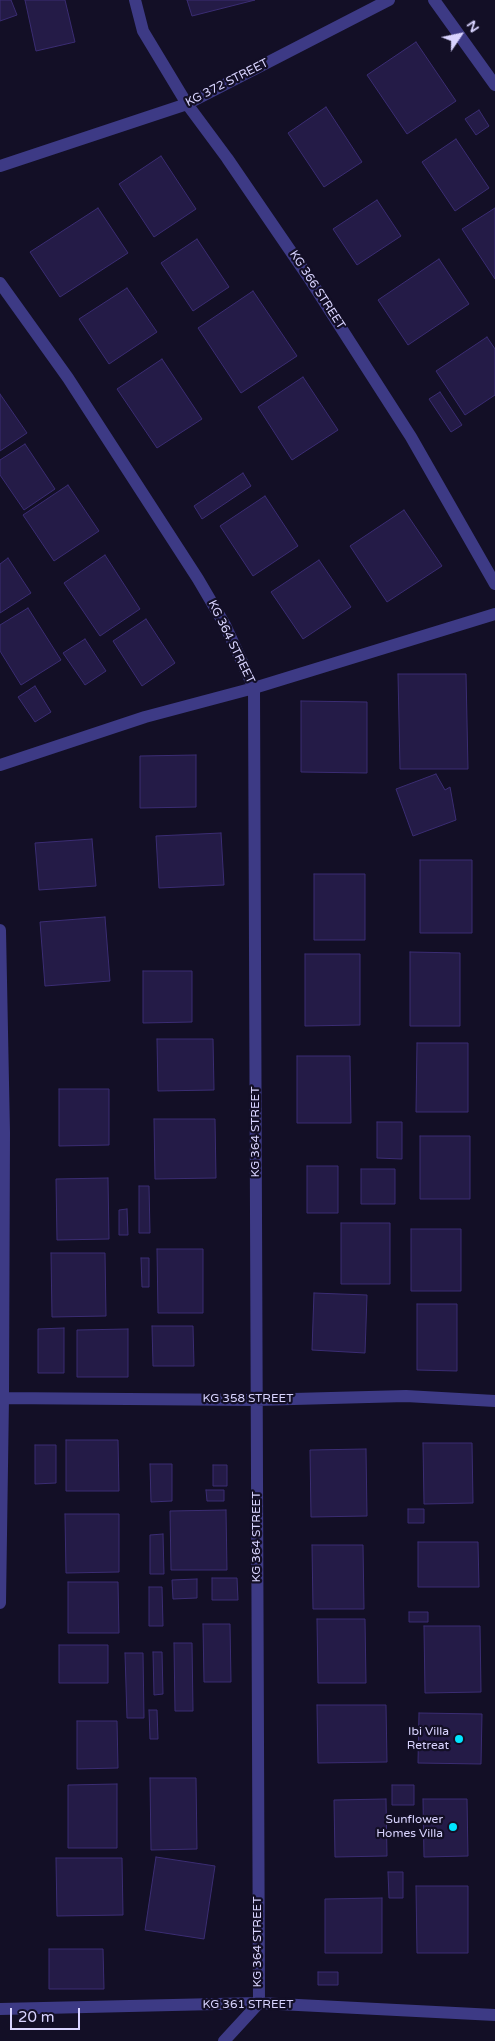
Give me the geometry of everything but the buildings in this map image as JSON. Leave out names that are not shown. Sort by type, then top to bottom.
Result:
[{"type":"street","name":"KG 366 STREET","points":[[135,0],[144,31],[187,104],[227,158],[320,294],[411,437],[495,584]]},
{"type":"street","name":"KG 372 STREET","points":[[0,166],[187,104],[389,0]]},
{"type":"street","points":[[434,0],[495,85]]},
{"type":"street","name":"KG 364 STREET","points":[[0,283],[68,378],[198,579],[225,624],[254,688],[258,2003],[224,2041]]},
{"type":"street","points":[[0,765],[145,717],[254,688],[495,614]]},
{"type":"street","points":[[0,930],[4,1133],[0,1603]]},
{"type":"street","name":"KG 358 STREET","points":[[2,1398],[256,1400],[406,1396],[495,1401]]},
{"type":"street","name":"KG 361 STREET","points":[[0,2009],[258,2003],[495,2015]]},
{"type":"place","name":"Ibi Villa Retreat","points":[[459,1739]]},
{"type":"place","name":"Sunflower Homes Villa","points":[[453,1827]]}]
